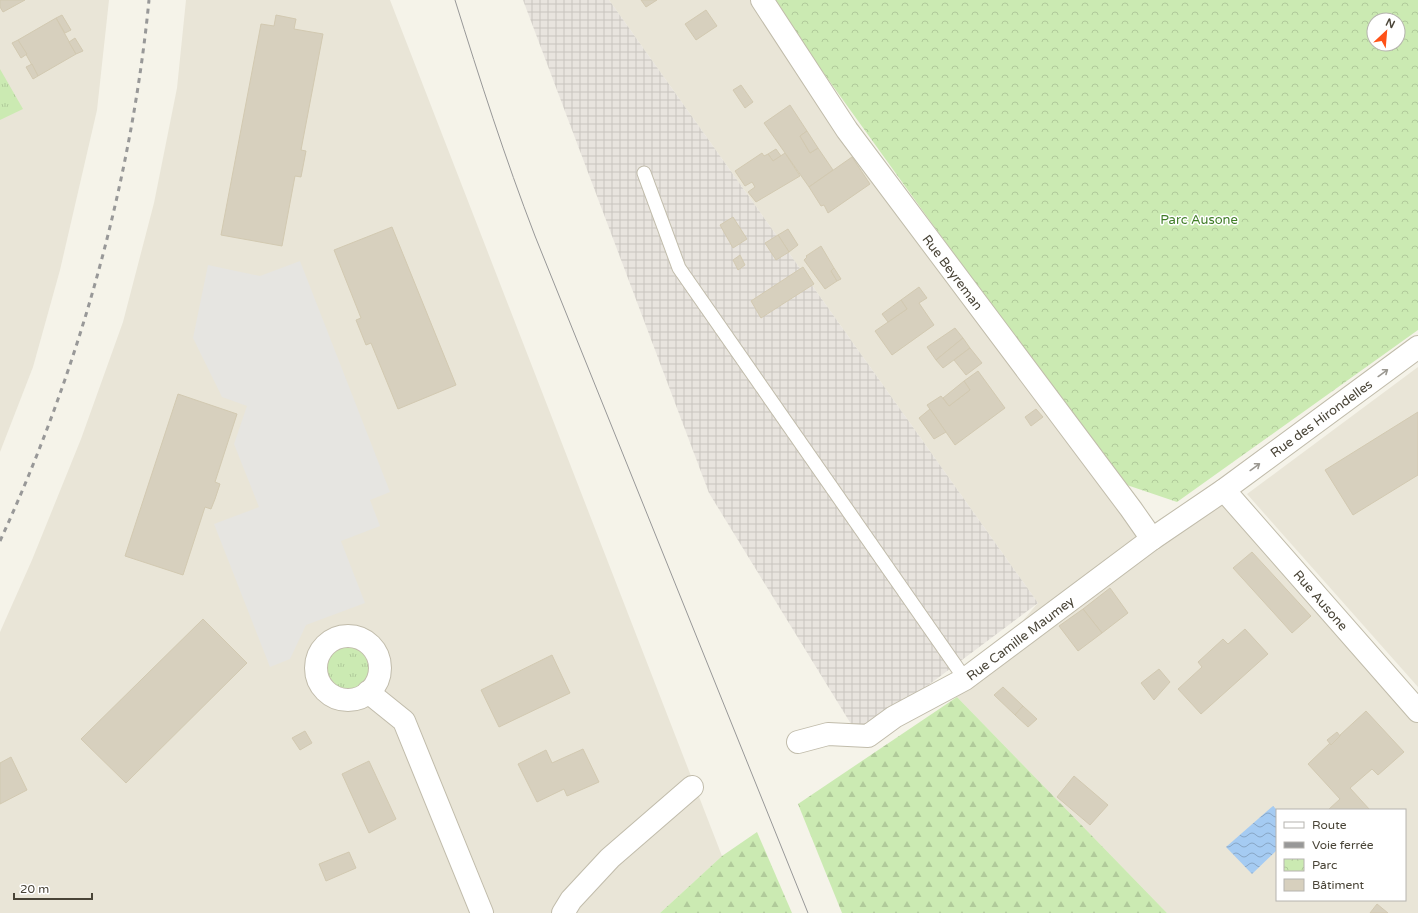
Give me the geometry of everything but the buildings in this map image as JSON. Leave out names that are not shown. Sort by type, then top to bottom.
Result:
[{"type":"street","name":"Rue Beyreman","points":[[762,0],[847,130],[1131,508],[1152,539]]},
{"type":"street","name":"Rue des Hirondelles","points":[[1224,490],[1418,347]]},
{"type":"street","name":"Rue Camille Maumey","points":[[798,742],[828,734],[868,736],[894,717],[965,679],[1152,539],[1224,490]]},
{"type":"street","name":"Rue Ausone","points":[[1224,490],[1418,710]]},
{"type":"street","points":[[368,692],[404,721],[482,913]]},
{"type":"street","points":[[563,913],[571,900],[610,858],[692,787]]},
{"type":"lane","points":[[644,173],[679,268],[965,679]]},
{"type":"shaded area","points":[[0,0],[109,0],[97,110],[60,270],[33,367],[0,452]]},
{"type":"shaded area","points":[[186,0],[390,0],[722,856],[660,913],[0,913],[0,632],[32,560],[81,439],[123,322],[154,203],[177,88]]},
{"type":"shaded area","points":[[523,0],[609,0],[1038,603],[859,737],[709,493]]},
{"type":"shaded area","points":[[609,0],[755,0],[1152,539],[1224,490],[1418,711],[1418,913],[1167,913],[957,697],[1038,603]]},
{"type":"shaded area","points":[[300,261],[390,492],[370,500],[380,526],[341,541],[365,603],[306,625],[290,659],[270,667],[214,524],[259,507],[234,444],[247,406],[222,397],[193,338],[208,265],[260,276]]},
{"type":"shaded area","points":[[1418,367],[1418,687],[1247,494]]},
{"type":"green space","name":"Parc Ausone","points":[[771,0],[1418,0],[1418,330],[1177,502],[1118,482]]},
{"type":"green space","points":[[0,69],[23,109],[0,120]]},
{"type":"green space","points":[[347,646],[359,650],[365,656],[369,668],[365,680],[359,686],[347,690],[335,686],[329,680],[325,668],[329,656],[335,650]]},
{"type":"green space","points":[[957,697],[1167,913],[842,913],[798,804]]},
{"type":"green space","points":[[757,832],[792,913],[660,913],[722,856]]},
{"type":"water","points":[[1273,806],[1276,809],[1276,851],[1252,874],[1226,847]]},
{"type":"tram line","points":[[455,0],[493,119],[535,236],[808,913]]},
{"type":"railway","points":[[0,541],[28,477],[54,411],[77,344],[97,276],[115,208],[129,139],[141,69],[149,0]]}]
